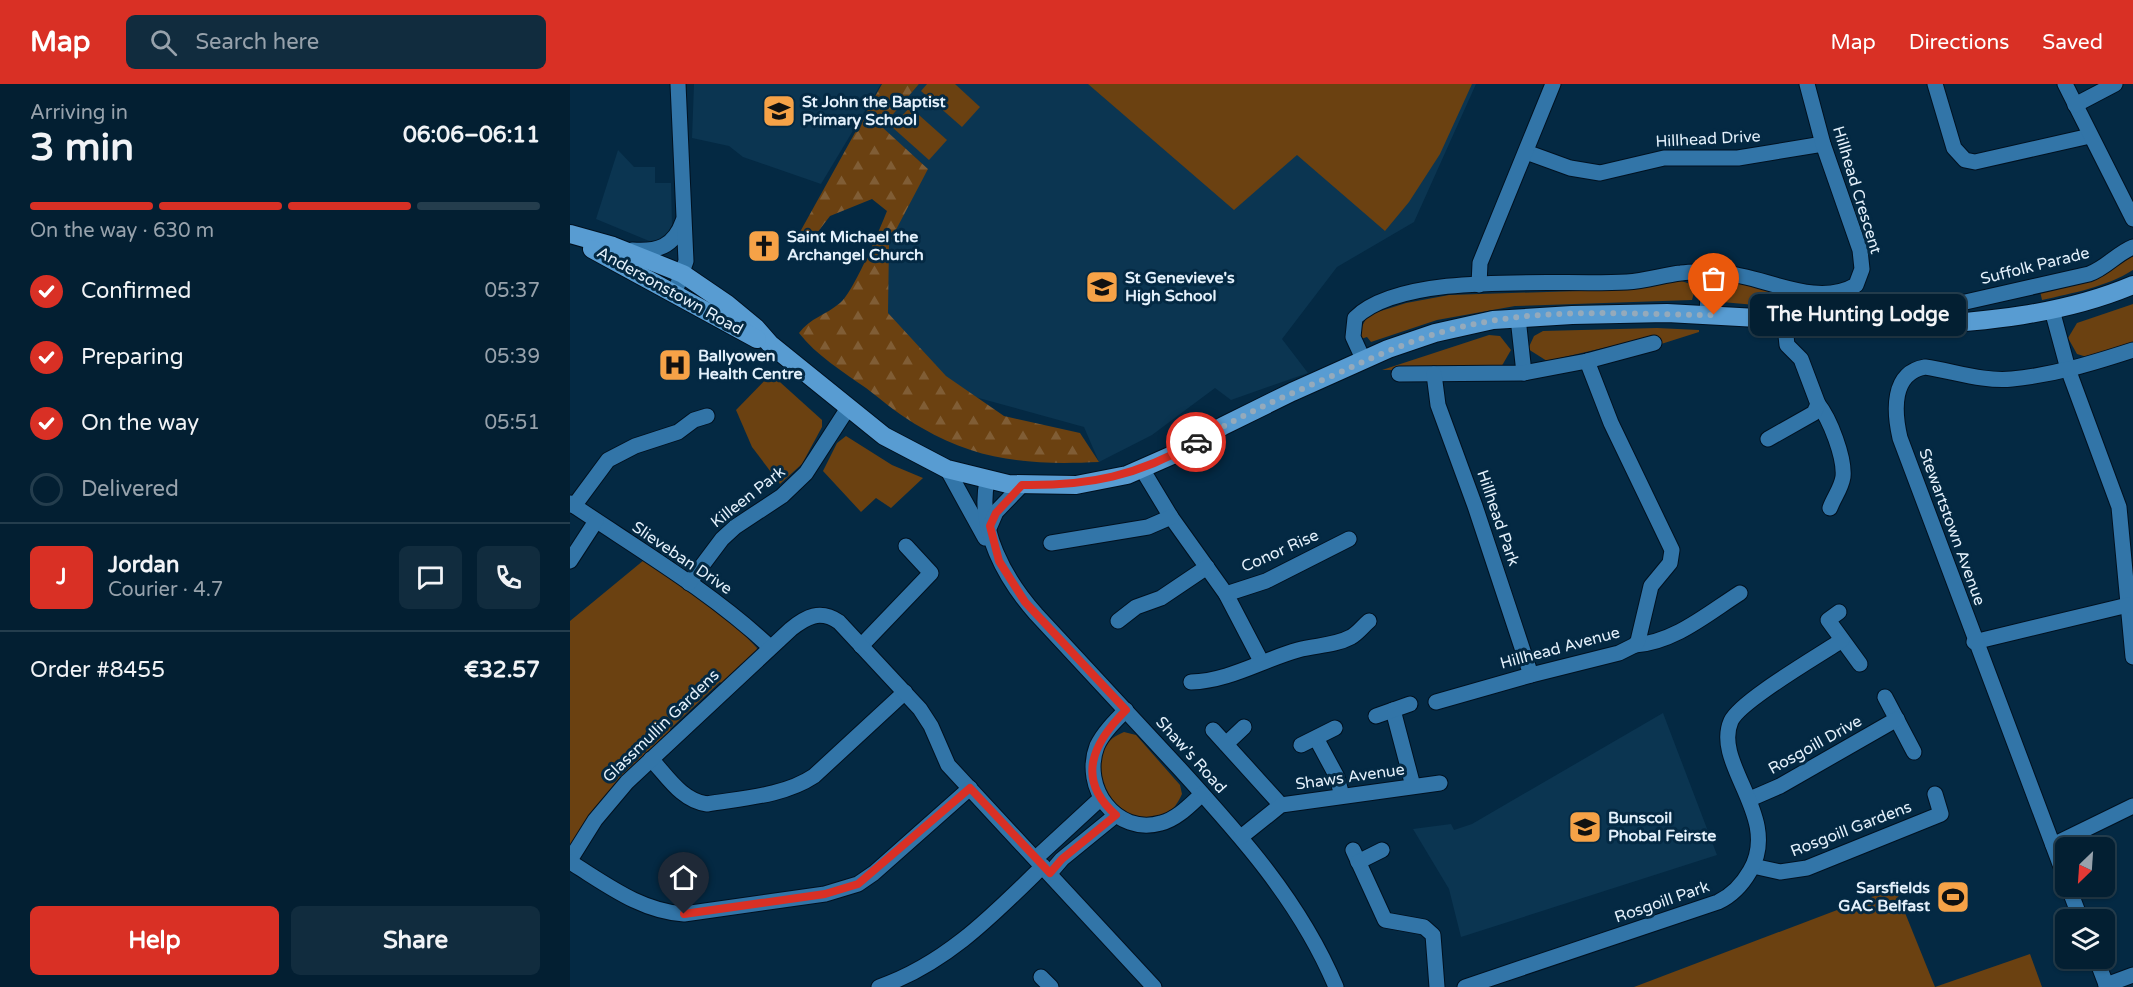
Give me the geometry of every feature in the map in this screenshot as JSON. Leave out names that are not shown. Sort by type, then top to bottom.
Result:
[{"type":"main road","name":"Andersonstown Road","points":[[570,235],[623,250],[683,274],[727,304],[756,328],[770,344],[884,436],[947,469],[987,481],[1022,485],[1076,484],[1120,476],[1142,469],[1292,392],[1364,361],[1436,333],[1493,320],[1572,315],[1707,315],[1906,326],[1977,321],[2052,310],[2093,300],[2133,285]]},
{"type":"main road","name":"Andersonstown Road","points":[[570,235],[755,339],[770,344]]},
{"type":"street","points":[[675,292],[686,261],[678,84]]},
{"type":"street","points":[[1479,285],[1480,263],[1553,84]]},
{"type":"street","name":"Hillhead Crescent","points":[[1364,361],[1353,337],[1355,318],[1363,311],[1403,294],[1479,285],[1627,282],[1683,272],[1737,275],[1788,290],[1841,291],[1856,285],[1862,269],[1860,250],[1823,144],[1807,84]]},
{"type":"street","points":[[1935,84],[1954,148],[1965,160],[1975,162],[2090,136]]},
{"type":"street","points":[[2065,84],[2133,219]]},
{"type":"street","points":[[2075,105],[2115,84]]},
{"type":"street","name":"Hillhead Drive","points":[[1526,152],[1570,168],[1600,173],[1664,158],[1738,159],[1823,144]]},
{"type":"street","points":[[623,250],[656,251],[667,246],[675,237],[685,216]]},
{"type":"street","name":"Suffolk Parade","points":[[1939,308],[2089,274],[2100,270],[2117,254],[2133,248]]},
{"type":"street","points":[[1707,315],[1708,273]]},
{"type":"street","points":[[2052,310],[2068,369],[2119,507],[2133,657]]},
{"type":"street","points":[[1518,318],[1524,373]]},
{"type":"street","points":[[1784,318],[1787,345],[1801,359],[1818,404],[1836,440],[1843,472],[1839,493],[1830,508]]},
{"type":"street","points":[[1399,374],[1524,373],[1587,361],[1654,343]]},
{"type":"street","name":"Stewartstown Avenue","points":[[2055,852],[1974,642],[1900,438],[1896,413],[1898,393],[1910,372],[1925,367],[2011,379],[2068,369],[2075,370],[2133,350]]},
{"type":"street","name":"Hillhead Avenue","points":[[1436,702],[1619,653],[1635,645],[1640,634],[1651,585],[1670,562],[1672,550],[1611,423],[1587,361]]},
{"type":"street","name":"Hillhead Park","points":[[1434,374],[1438,405],[1475,506],[1531,675]]},
{"type":"street","points":[[1768,439],[1814,413],[1818,404]]},
{"type":"street","name":"Killeen Park","points":[[689,583],[722,538],[782,496],[806,473],[848,408]]},
{"type":"street","points":[[572,505],[608,460],[635,446],[678,432],[694,420],[707,416]]},
{"type":"street","name":"Shaw's Road","points":[[947,469],[1025,602],[1241,837],[1301,917],[1322,954],[1336,987]]},
{"type":"street","points":[[1142,469],[1171,517],[1226,594],[1261,662]]},
{"type":"street","name":"Shaw's Road","points":[[987,481],[984,511],[999,561]]},
{"type":"street","points":[[990,526],[996,513],[1022,485]]},
{"type":"street","name":"Slieveban Drive","points":[[572,505],[689,583],[739,619],[770,647]]},
{"type":"street","points":[[1051,543],[1148,527],[1171,517]]},
{"type":"street","points":[[570,561],[596,521]]},
{"type":"street","name":"Conor Rise","points":[[1226,594],[1266,581],[1349,539]]},
{"type":"street","points":[[861,646],[931,573],[906,546]]},
{"type":"street","points":[[1118,621],[1136,607],[1161,598],[1207,567]]},
{"type":"street","points":[[1635,645],[1648,644],[1676,634],[1740,593]]},
{"type":"street","points":[[1974,642],[2128,605]]},
{"type":"street","points":[[1839,612],[1828,620],[1860,664]]},
{"type":"street","name":"Glassmullin Gardens","points":[[570,861],[610,800],[651,759],[790,629],[813,615],[827,616],[839,622],[905,692],[927,720],[948,765],[1154,987]]},
{"type":"street","points":[[1191,682],[1219,680],[1300,649],[1332,645],[1354,636],[1369,621]]},
{"type":"street","name":"Rosgoill Park","points":[[1465,987],[1718,902],[1737,890],[1753,866],[1759,834],[1750,799],[1728,742],[1731,721],[1746,704],[1842,640]]},
{"type":"street","points":[[651,759],[688,798],[707,804],[800,786],[814,776],[905,692]]},
{"type":"street","points":[[1885,697],[1914,753]]},
{"type":"street","points":[[1376,716],[1410,704]]},
{"type":"street","points":[[1126,710],[1101,738],[1094,755],[1092,773],[1101,798],[1116,815],[1145,825],[1164,823],[1202,794]]},
{"type":"street","points":[[1393,710],[1413,786]]},
{"type":"street","name":"Rosgoill Drive","points":[[1750,799],[1780,786],[1898,719]]},
{"type":"street","points":[[1226,744],[1244,727]]},
{"type":"street","points":[[1301,745],[1335,728]]},
{"type":"street","points":[[1213,730],[1281,805]]},
{"type":"street","points":[[1316,738],[1337,777],[1342,796]]},
{"type":"street","name":"Shaws Avenue","points":[[1241,837],[1281,805],[1440,783]]},
{"type":"street","points":[[570,861],[637,902],[671,913],[684,914],[825,894],[858,884],[874,873],[970,788]]},
{"type":"street","name":"Rosgoill Gardens","points":[[1753,866],[1780,872],[1807,868],[1941,814],[1935,795]]},
{"type":"street","points":[[879,987],[915,972],[951,950],[1043,866],[1101,798]]},
{"type":"street","points":[[2052,845],[2133,806]]},
{"type":"street","points":[[1043,866],[1062,859],[1116,815]]},
{"type":"street","points":[[1382,850],[1355,856],[1385,920],[1424,927],[1433,935],[1437,987]]},
{"type":"street","points":[[2100,969],[2106,986],[2133,975]]},
{"type":"shaded area","name":"St John the Baptist Primary School","points":[[694,84],[881,84],[821,184],[743,157],[729,146],[692,138]]},
{"type":"shaded area","name":"St Genevieve's High School","points":[[919,84],[1476,84],[1414,222],[1337,267],[1282,339],[1308,373],[1231,400],[1215,388],[1152,435],[1099,462],[1084,427],[964,394],[906,347],[879,306],[887,236],[928,169],[881,127]]},
{"type":"shaded area","points":[[618,150],[634,167],[655,167],[655,183],[671,183],[672,225],[667,237],[654,243],[596,219]]},
{"type":"shaded area","name":"Bunscoil Phobal Feirste","points":[[1663,713],[1717,855],[1461,937],[1449,889],[1413,829],[1451,824],[1454,830],[1472,824]]},
{"type":"green space","points":[[882,84],[919,84],[882,127],[928,169],[889,243],[888,313],[946,376],[1004,416],[1080,433],[1099,462],[1052,463],[1008,459],[965,448],[944,439],[893,409],[813,349],[799,333],[845,297],[866,260],[887,211],[872,199],[830,216],[817,233],[800,232]]},
{"type":"green space","points":[[927,84],[955,84],[980,107],[962,127],[921,91]]},
{"type":"green space","points":[[1088,84],[1472,84],[1440,154],[1409,202],[1385,231],[1297,155],[1234,210]]},
{"type":"green space","points":[[910,107],[947,140],[929,160],[892,127]]},
{"type":"green space","points":[[2133,256],[2133,270],[2123,276],[2089,289],[2042,300],[2040,291]]},
{"type":"green space","points":[[1679,280],[1690,284],[1695,289],[1692,300],[1515,306],[1437,320],[1371,342],[1367,337],[1361,339],[1359,332],[1368,315],[1406,303],[1449,295],[1610,290]]},
{"type":"green space","points":[[1736,281],[1761,289],[1785,293],[1836,296],[1842,313],[1722,302],[1716,297],[1723,284],[1735,284]]},
{"type":"green space","points":[[2133,304],[2133,345],[2090,358],[2077,354],[2068,338],[2077,323]]},
{"type":"green space","points":[[1657,328],[1699,330],[1699,332],[1658,345],[1655,336],[1547,361],[1528,349],[1534,336],[1543,331]]},
{"type":"green space","points":[[1489,335],[1500,336],[1511,350],[1500,369],[1382,370]]},
{"type":"green space","points":[[771,374],[822,420],[822,427],[802,464],[780,484],[752,447],[736,410]]},
{"type":"green space","points":[[846,436],[892,465],[923,478],[891,508],[876,498],[861,512],[823,471],[837,443]]},
{"type":"green space","points":[[644,560],[723,613],[757,648],[756,653],[723,685],[720,682],[670,729],[673,734],[570,850],[570,621]]},
{"type":"green space","points":[[1124,732],[1136,735],[1180,785],[1182,794],[1167,814],[1149,819],[1131,814],[1114,802],[1102,784],[1098,765],[1105,746]]},
{"type":"green space","points":[[1895,888],[1935,987],[1634,987]]},
{"type":"green space","points":[[2030,954],[2042,987],[1935,987]]},
{"type":"way so far","points":[[1196,442],[1292,392],[1388,349],[1458,327],[1493,320],[1572,315],[1667,313],[1714,315]]},
{"type":"place","name":"St John the Baptist Primary School","points":[[779,111]]},
{"type":"place","name":"Saint Michael the Archangel Church","points":[[764,246]]},
{"type":"place","name":"St Genevieve's High School","points":[[1102,287]]},
{"type":"place","name":"The Hunting Lodge","points":[[1714,315]]},
{"type":"place","name":"Ballyowen Health Centre","points":[[675,365]]},
{"type":"place","name":"Bunscoil Phobal Feirste","points":[[1585,827]]},
{"type":"place","name":"Sarsfields GAC Belfast","points":[[1953,897]]},
{"type":"route","points":[[684,914],[825,894],[858,884],[874,873],[970,788],[1050,873],[1062,859],[1105,821],[1116,815],[1104,804],[1096,789],[1092,773],[1097,746],[1101,738],[1126,710],[1025,602],[999,561],[990,526],[996,513],[1022,485],[1076,484],[1127,475],[1196,442]]}]
